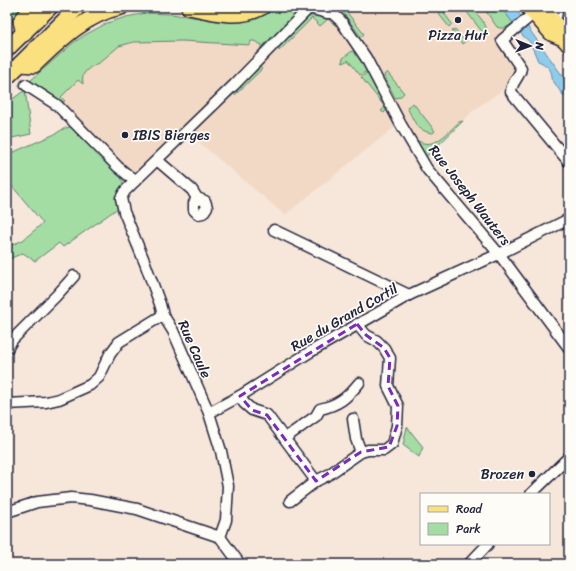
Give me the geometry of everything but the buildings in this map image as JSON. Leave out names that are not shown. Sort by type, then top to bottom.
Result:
[{"type":"highway","points":[[24,34],[21,21],[33,7]]},
{"type":"highway","points":[[7,49],[50,7]]},
{"type":"highway","points":[[7,77],[78,7]]},
{"type":"highway","points":[[21,64],[34,65],[60,41],[90,19],[102,13],[121,7]]},
{"type":"highway","points":[[189,7],[228,14],[248,12],[262,7]]},
{"type":"highway","points":[[227,7],[233,7]]},
{"type":"main road","points":[[533,11],[555,22],[563,31],[566,42]]},
{"type":"main road","points":[[533,11],[551,34],[566,42]]},
{"type":"street","points":[[555,22],[558,7]]},
{"type":"street","name":"Rue Joseph Wauters","points":[[135,181],[234,85],[309,8],[327,13],[330,10],[341,22],[366,58],[400,123],[427,169],[499,254],[569,348]]},
{"type":"street","points":[[533,11],[506,37],[521,68],[511,88],[511,92],[569,162]]},
{"type":"street","points":[[26,85],[57,105],[118,167],[135,181]]},
{"type":"street","points":[[157,160],[192,190],[197,198]]},
{"type":"street","name":"Rue Caule","points":[[135,181],[123,194],[121,202],[145,263],[163,315],[173,331],[209,413],[221,451],[228,486],[226,520],[220,537]]},
{"type":"street","name":"Rue du Grand Cortil","points":[[209,413],[240,396],[310,352],[409,295],[499,254],[569,219]]},
{"type":"street","points":[[274,230],[409,295]]},
{"type":"street","points":[[7,349],[12,340],[74,276]]},
{"type":"street","points":[[7,404],[46,402],[59,399],[90,385],[99,377],[110,354],[119,342],[163,315]]},
{"type":"street","points":[[290,501],[316,481],[328,475],[361,452],[368,450],[384,450],[392,444],[397,426],[398,406],[388,386],[390,358],[384,348],[377,341],[366,335],[358,324]]},
{"type":"street","points":[[285,438],[316,416],[320,409],[334,406],[352,393],[359,383]]},
{"type":"street","points":[[240,396],[244,403],[252,410],[267,415],[316,481]]},
{"type":"street","points":[[354,419],[356,439],[361,452]]},
{"type":"street","points":[[532,493],[569,457]]},
{"type":"street","points":[[7,512],[37,502],[71,498],[137,509],[220,537],[240,564]]},
{"type":"street","points":[[470,564],[487,545]]},
{"type":"highlighted area","points":[[357,324],[366,335],[384,348],[390,358],[388,386],[398,406],[397,426],[389,447],[361,452],[316,481],[267,415],[252,410],[240,396]]},
{"type":"shaded area","points":[[297,7],[493,7],[508,27],[505,28],[514,40],[510,44],[526,67],[524,76],[516,88],[507,94],[503,90],[474,110],[420,163],[396,126],[285,215],[189,134],[141,169],[132,172],[57,99],[94,62],[122,41]]},
{"type":"shaded area","points":[[563,7],[569,7],[569,28],[562,13]]},
{"type":"green space","points":[[7,7],[24,7],[7,26]]},
{"type":"green space","points":[[273,7],[303,7],[261,49],[262,45],[254,41],[251,41],[250,45],[182,41],[134,42],[119,46],[99,63],[87,70],[83,76],[83,84],[78,80],[61,97],[65,101],[63,102],[30,83],[31,80],[73,43],[107,23],[126,17],[146,13],[171,14],[223,21],[262,14]]},
{"type":"green space","points":[[446,7],[452,7],[444,13],[452,24],[449,27],[438,13]]},
{"type":"green space","points":[[463,7],[470,7],[475,12],[483,21],[487,31],[483,33]]},
{"type":"green space","points":[[486,7],[501,7],[513,23],[505,28],[497,27],[485,10]]},
{"type":"green space","points":[[345,10],[364,34],[361,37],[342,11]]},
{"type":"green space","points":[[311,16],[328,17],[337,25],[336,26],[328,19],[320,26],[312,18],[279,51],[278,47],[303,20]]},
{"type":"green space","points":[[455,29],[463,39],[465,38],[467,40],[462,44],[452,31]]},
{"type":"green space","points":[[352,51],[356,53],[367,71],[360,75],[348,60],[343,63],[342,62],[343,58]]},
{"type":"green space","points":[[259,66],[262,69],[235,95],[233,93]]},
{"type":"green space","points":[[368,72],[387,109],[384,113],[381,111],[385,107],[361,77]]},
{"type":"green space","points":[[387,72],[404,93],[400,97],[395,98],[384,75]]},
{"type":"green space","points":[[25,90],[31,134],[7,139],[7,103]]},
{"type":"green space","points":[[413,103],[435,131],[433,133],[419,128],[414,121],[407,107]]},
{"type":"green space","points":[[463,121],[426,157],[414,138],[427,144],[433,143],[444,136],[459,122]]},
{"type":"green space","points":[[71,127],[76,129],[121,177],[123,182],[118,208],[63,247],[59,243],[35,261],[23,253],[7,260],[7,247],[23,240],[43,223],[7,180],[7,155],[55,134],[65,128]]},
{"type":"green space","points":[[407,427],[423,447],[419,457],[403,445]]},
{"type":"water","points":[[501,7],[515,7],[569,85],[569,99],[562,94],[552,79],[550,70],[538,61],[530,42],[522,35]]},
{"type":"tunnel","points":[[7,74],[26,85]]},
{"type":"place","name":"Pizza Hut","points":[[458,20]]},
{"type":"place","name":"IBIS Bierges","points":[[125,135]]},
{"type":"place","name":"Brozen","points":[[532,474]]}]
